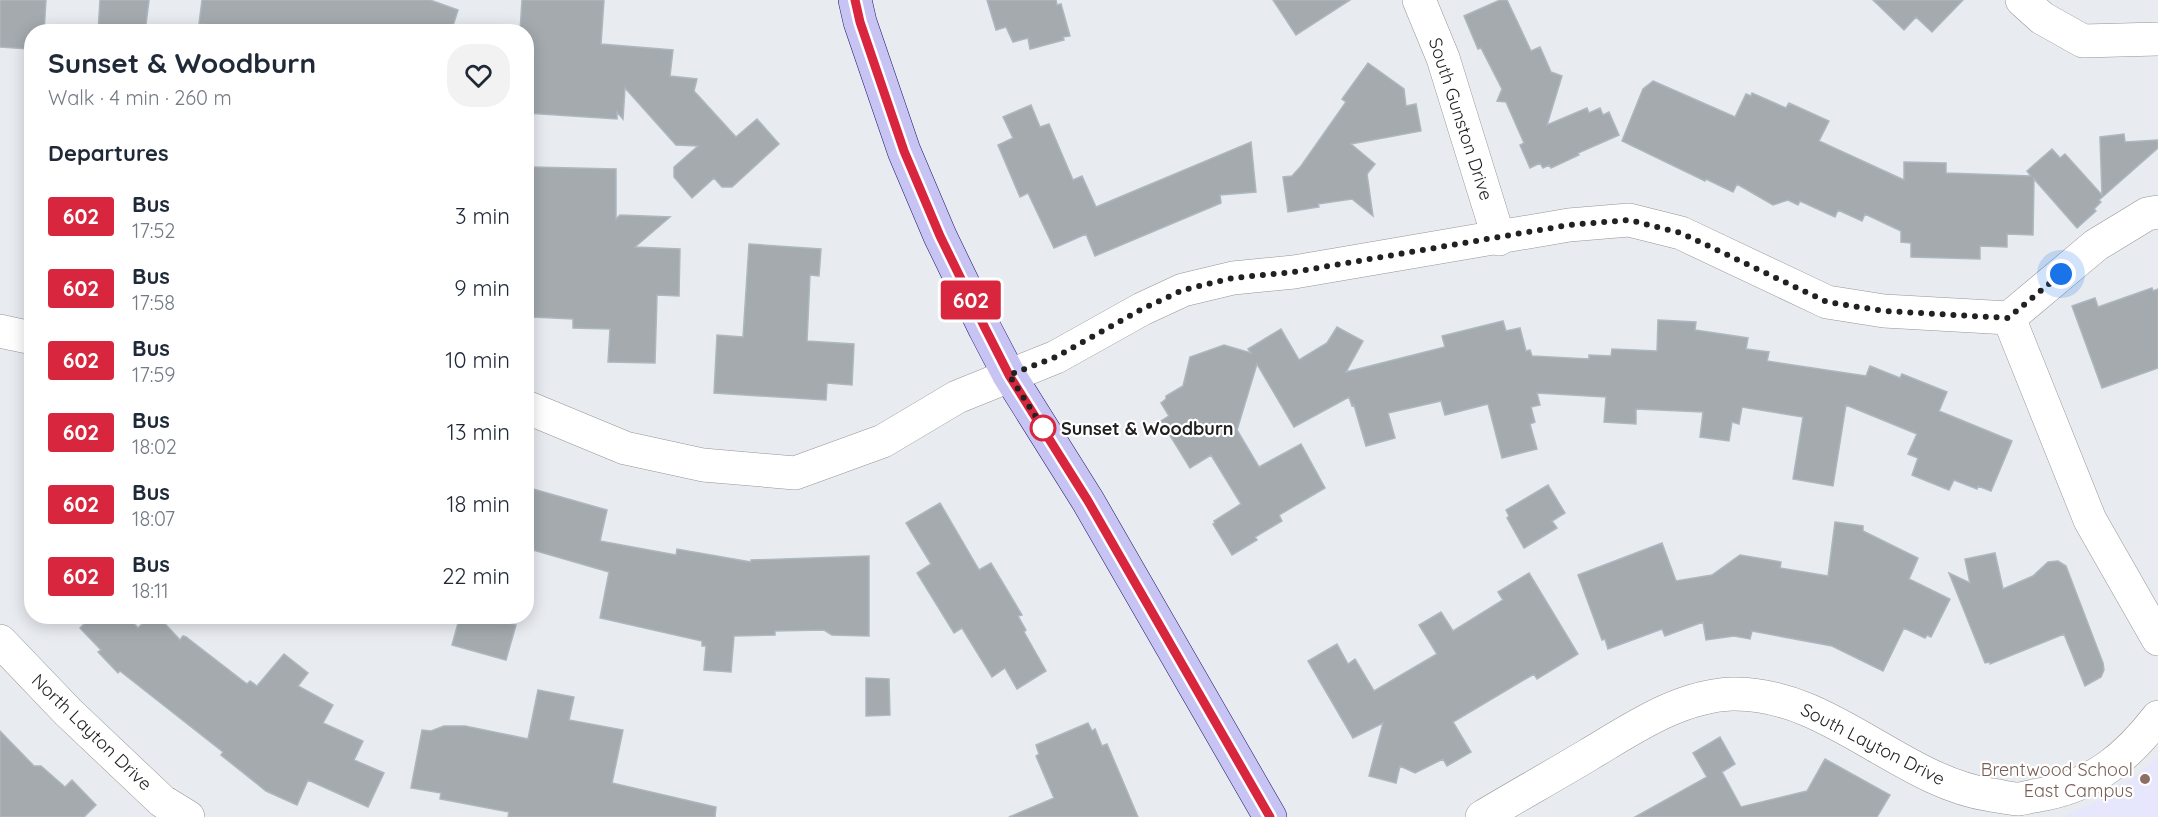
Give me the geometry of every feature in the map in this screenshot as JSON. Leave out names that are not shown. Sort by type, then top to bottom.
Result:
[{"type":"main road","points":[[855,0],[860,22],[904,151],[940,236],[1009,375],[1088,501],[1270,817]]},
{"type":"street","name":"South Gunston Drive","points":[[1419,0],[1443,58],[1499,238]]},
{"type":"street","points":[[2022,0],[2042,18],[2083,41],[2158,39]]},
{"type":"street","points":[[534,410],[625,448],[703,465],[795,473],[883,441],[957,397],[1056,357],[1142,309],[1183,290],[1233,278],[1294,272],[1569,225],[1629,220],[1681,233],[1827,302],[1884,311],[2008,318],[2096,245],[2147,214],[2158,212]]},
{"type":"street","points":[[2008,318],[2090,520],[2158,639]]},
{"type":"street","points":[[0,331],[24,336]]},
{"type":"street","name":"North Layton Drive","points":[[0,641],[68,712],[162,801],[188,817]]},
{"type":"street","name":"South Layton Drive","points":[[1482,817],[1656,715],[1695,700],[1731,694],[1767,696],[1805,708],[1931,775],[1973,792],[2018,799],[2070,789],[2108,769],[2139,742],[2158,717]]},
{"type":"shaded area","name":"Brentwood School East Campus","points":[[2158,757],[2158,817],[2062,817],[2114,794]]},
{"type":"building","points":[[0,0],[46,0],[44,24],[24,24],[24,49],[0,47]]},
{"type":"building","points":[[100,0],[149,0],[146,24],[98,24]]},
{"type":"building","points":[[202,0],[430,0],[458,10],[454,24],[199,24]]},
{"type":"building","points":[[522,0],[604,0],[601,44],[673,50],[670,76],[697,79],[694,91],[736,137],[757,119],[779,144],[732,187],[722,187],[714,178],[692,198],[674,177],[674,167],[698,146],[676,145],[625,88],[623,119],[617,112],[617,119],[534,114],[534,24],[520,24]]},
{"type":"building","points":[[987,0],[1056,0],[1057,5],[1061,4],[1070,36],[1063,37],[1064,40],[1030,49],[1028,38],[1013,42],[1006,27],[996,30]]},
{"type":"building","points":[[1273,0],[1350,0],[1296,35]]},
{"type":"building","points":[[1500,0],[1507,0],[1531,51],[1540,47],[1551,72],[1562,76],[1547,125],[1587,108],[1589,113],[1600,108],[1603,115],[1609,112],[1619,135],[1551,168],[1549,165],[1543,168],[1540,163],[1530,168],[1520,145],[1524,143],[1506,102],[1497,101],[1502,89],[1481,48],[1478,49],[1464,16]]},
{"type":"building","points":[[1873,0],[1963,0],[1932,32],[1916,17],[1904,30]]},
{"type":"building","points":[[1368,63],[1404,89],[1406,106],[1416,104],[1421,131],[1351,144],[1375,164],[1367,174],[1373,216],[1352,199],[1318,204],[1319,207],[1288,212],[1283,177],[1292,176],[1301,166],[1346,102],[1342,99]]},
{"type":"building","points":[[1653,81],[1735,117],[1746,94],[1751,96],[1752,93],[1786,108],[1789,103],[1829,121],[1819,141],[1904,180],[1904,162],[1946,163],[1946,173],[2031,176],[2027,171],[2052,149],[2060,158],[2065,154],[2102,195],[2100,137],[2124,134],[2125,142],[2158,140],[2158,148],[2099,200],[2101,202],[2094,209],[2096,211],[2077,228],[2034,179],[2033,235],[2007,234],[2007,247],[1980,246],[1980,259],[1911,257],[1911,243],[1901,242],[1901,231],[1865,214],[1862,221],[1838,210],[1835,217],[1800,201],[1798,205],[1788,200],[1773,205],[1737,184],[1733,192],[1622,141],[1643,89]]},
{"type":"building","points":[[1031,105],[1040,127],[1049,124],[1073,180],[1082,176],[1096,207],[1251,142],[1256,192],[1220,195],[1221,203],[1095,256],[1086,234],[1054,248],[1028,193],[1020,197],[998,145],[1013,138],[1003,117]]},
{"type":"building","points":[[534,167],[616,169],[616,219],[620,215],[670,217],[635,247],[680,249],[679,296],[657,295],[655,363],[608,362],[610,329],[573,328],[573,319],[534,317]]},
{"type":"building","points":[[749,244],[821,249],[819,276],[810,275],[807,341],[854,344],[852,385],[827,383],[826,400],[714,393],[717,335],[743,337]]},
{"type":"building","points":[[2152,288],[2153,291],[2158,289],[2158,368],[2102,388],[2072,306],[2095,298],[2098,307]]},
{"type":"building","points":[[1658,320],[1696,322],[1695,330],[1748,338],[1746,349],[1769,352],[1767,361],[1866,376],[1870,366],[1900,378],[1902,374],[1947,392],[1939,411],[2012,441],[1991,491],[1978,486],[1977,489],[1954,480],[1949,490],[1912,475],[1918,458],[1908,454],[1917,434],[1846,405],[1833,486],[1793,479],[1803,417],[1742,407],[1739,424],[1732,422],[1729,441],[1700,437],[1703,412],[1636,409],[1636,424],[1604,422],[1606,397],[1537,393],[1540,405],[1531,407],[1535,422],[1530,424],[1537,449],[1502,458],[1488,404],[1445,415],[1441,401],[1388,413],[1395,438],[1366,446],[1354,405],[1352,406],[1349,397],[1294,427],[1257,364],[1237,430],[1259,467],[1301,444],[1325,488],[1279,515],[1282,521],[1255,537],[1257,540],[1232,555],[1213,524],[1214,521],[1241,504],[1211,455],[1190,468],[1161,421],[1169,416],[1161,403],[1166,396],[1183,386],[1190,357],[1224,345],[1251,353],[1248,349],[1281,329],[1299,360],[1327,343],[1337,327],[1363,341],[1346,372],[1445,347],[1442,336],[1503,321],[1506,331],[1520,328],[1526,351],[1530,350],[1532,356],[1589,359],[1589,355],[1611,356],[1612,349],[1657,351]]},
{"type":"building","points":[[1548,485],[1565,513],[1552,521],[1557,528],[1524,548],[1507,518],[1509,516],[1506,510]]},
{"type":"building","points":[[534,489],[607,510],[600,541],[676,555],[677,549],[751,562],[751,560],[869,556],[869,636],[832,635],[824,630],[775,631],[775,635],[734,636],[731,672],[704,670],[706,646],[702,646],[702,641],[600,618],[609,572],[534,550]]},
{"type":"building","points":[[940,503],[979,570],[991,563],[1022,615],[1018,616],[1026,630],[1024,632],[1046,671],[1017,689],[1005,668],[992,677],[962,628],[954,633],[917,573],[931,564],[906,523]]},
{"type":"building","points":[[1835,522],[1863,526],[1863,531],[1918,558],[1909,579],[1950,599],[1931,637],[1927,635],[1925,638],[1904,628],[1883,671],[1832,646],[1752,631],[1750,639],[1734,636],[1706,640],[1703,622],[1665,636],[1662,629],[1608,649],[1605,639],[1602,640],[1578,575],[1662,543],[1676,581],[1712,575],[1740,555],[1781,562],[1780,568],[1828,576]]},
{"type":"building","points":[[1995,553],[2003,589],[2033,576],[2048,562],[2058,561],[2066,566],[2103,663],[2104,670],[2101,677],[2085,686],[2064,634],[1990,664],[1990,662],[1985,663],[1949,573],[1970,583],[1965,559]]},
{"type":"building","points":[[1529,573],[1578,654],[1537,679],[1534,674],[1453,722],[1471,752],[1447,766],[1443,759],[1415,773],[1400,766],[1396,783],[1369,776],[1383,723],[1353,738],[1308,661],[1337,644],[1348,664],[1355,659],[1374,691],[1437,654],[1419,625],[1441,612],[1453,631],[1503,600],[1498,592]]},
{"type":"building","points":[[84,624],[134,624],[138,628],[142,624],[165,624],[180,640],[183,636],[186,637],[247,684],[250,681],[257,686],[284,654],[308,673],[298,686],[333,705],[323,723],[363,741],[354,760],[384,773],[368,807],[308,780],[297,805],[266,791],[221,755],[223,752],[120,671],[118,673],[98,652],[101,650],[80,628]]},
{"type":"building","points":[[458,624],[516,625],[506,660],[452,645]]},
{"type":"building","points":[[866,678],[889,679],[890,715],[866,716]]},
{"type":"building","points":[[538,690],[574,697],[569,720],[623,730],[612,783],[716,807],[715,817],[508,817],[509,812],[440,799],[441,793],[411,788],[422,730],[431,731],[444,726],[465,726],[528,739]]},
{"type":"building","points":[[1088,723],[1092,731],[1095,729],[1102,746],[1107,744],[1138,817],[1009,817],[1054,798],[1036,756],[1039,754],[1036,745]]},
{"type":"building","points":[[0,731],[34,766],[41,766],[65,787],[72,780],[96,805],[84,817],[0,817]]},
{"type":"building","points":[[1720,737],[1735,764],[1722,772],[1741,807],[1807,791],[1825,759],[1890,795],[1877,817],[1635,817],[1707,777],[1693,753]]},
{"type":"bus line","name":"602","points":[[855,0],[860,22],[904,151],[940,236],[985,328],[1009,375],[1088,501],[1270,817]]},
{"type":"place","name":"Sunset & Woodburn","points":[[1043,428]]},
{"type":"place","name":"Brentwood School East Campus","points":[[2145,779]]},
{"type":"route","points":[[1043,428],[1045,431],[1009,375],[1056,357],[1142,309],[1183,290],[1233,278],[1294,272],[1569,225],[1629,220],[1681,233],[1827,302],[1884,311],[2008,318],[2061,274]]}]
